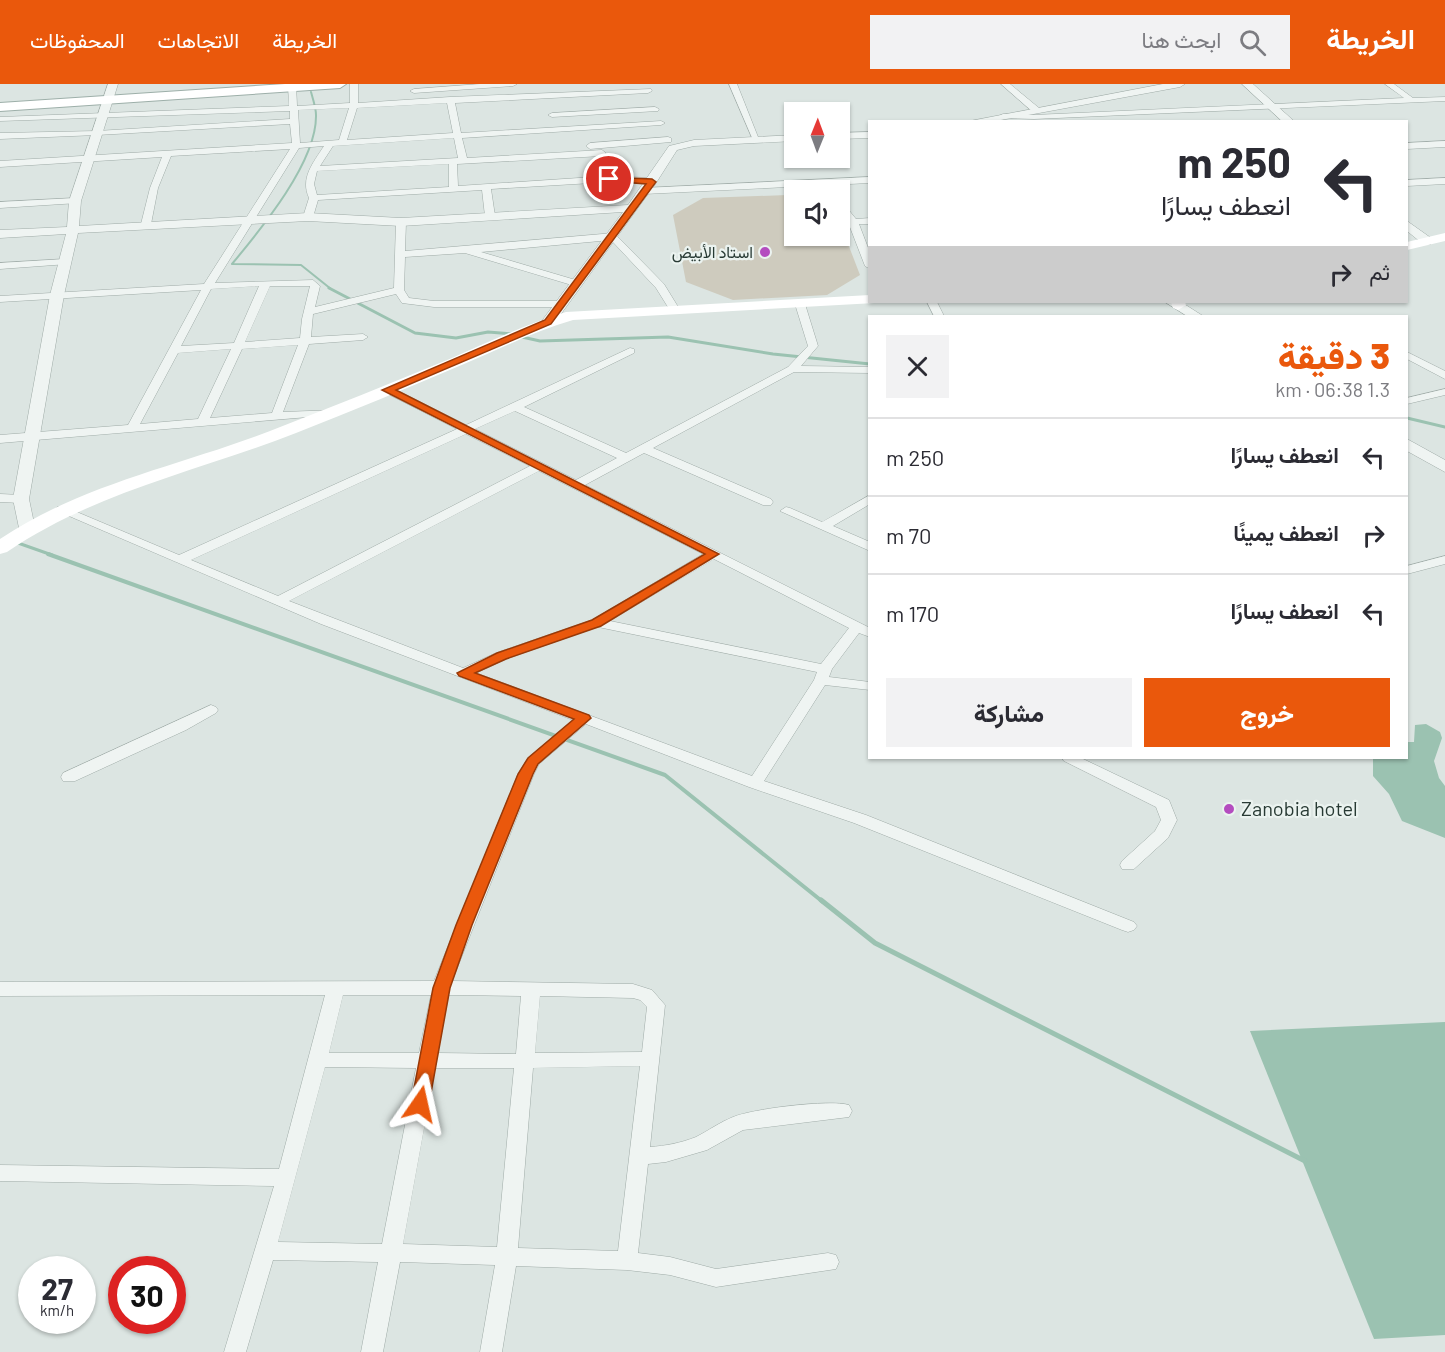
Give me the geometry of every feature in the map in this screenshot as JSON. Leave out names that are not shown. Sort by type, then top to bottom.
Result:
[{"type":"main road","points":[[0,107],[340,84]]},
{"type":"main road","points":[[1418,240],[1445,232]]},
{"type":"main road","points":[[1418,240],[1445,237]]},
{"type":"main road","points":[[0,548],[23,530],[61,510],[262,440],[541,325],[572,315],[868,300]]},
{"type":"street","points":[[23,530],[21,499],[57,295],[73,229],[75,201],[113,84]]},
{"type":"street","points":[[342,143],[354,105],[354,84]]},
{"type":"street","points":[[416,101],[413,87],[513,84]]},
{"type":"street","points":[[542,84],[544,96],[558,130]]},
{"type":"street","points":[[733,84],[757,140]]},
{"type":"street","points":[[1005,84],[1036,110]]},
{"type":"street","points":[[990,120],[1180,84]]},
{"type":"street","points":[[1247,84],[1288,120]]},
{"type":"street","points":[[1389,84],[1412,100]]},
{"type":"street","points":[[132,428],[208,286],[296,146],[293,86]]},
{"type":"street","points":[[455,86],[454,99],[463,160]]},
{"type":"street","points":[[0,119],[322,107],[544,96],[646,88],[670,144]]},
{"type":"street","points":[[197,140],[203,94]]},
{"type":"street","points":[[1110,96],[1134,120]]},
{"type":"street","points":[[1003,116],[1128,113],[1445,99]]},
{"type":"street","points":[[552,115],[655,109]]},
{"type":"street","points":[[0,164],[167,154],[197,140],[296,121]]},
{"type":"street","points":[[0,136],[97,133],[296,146],[558,130],[575,133],[661,123]]},
{"type":"street","points":[[850,136],[868,135]]},
{"type":"street","points":[[314,198],[486,187],[604,162],[670,144],[784,139]]},
{"type":"street","points":[[308,216],[314,198],[309,186],[313,169],[326,144]]},
{"type":"street","points":[[541,325],[648,186],[670,144]]},
{"type":"street","points":[[1408,146],[1445,144]]},
{"type":"street","points":[[146,224],[154,188],[167,154]]},
{"type":"street","points":[[313,169],[584,154],[648,186],[772,186],[868,180]]},
{"type":"street","points":[[453,161],[454,189]]},
{"type":"street","points":[[1408,183],[1445,181]]},
{"type":"street","points":[[772,186],[784,190]]},
{"type":"street","points":[[486,187],[490,216]]},
{"type":"street","points":[[0,205],[75,201]]},
{"type":"street","points":[[0,234],[308,216],[401,222],[632,208]]},
{"type":"street","points":[[850,218],[868,261]]},
{"type":"street","points":[[853,222],[868,221]]},
{"type":"street","points":[[401,222],[399,290],[406,301],[434,304],[559,304]]},
{"type":"street","points":[[1408,226],[1418,240]]},
{"type":"street","points":[[401,254],[610,236]]},
{"type":"street","points":[[610,236],[660,286],[675,310]]},
{"type":"street","points":[[465,250],[575,283]]},
{"type":"street","points":[[0,266],[65,262]]},
{"type":"street","points":[[203,422],[266,283]]},
{"type":"street","points":[[0,299],[266,283],[313,283],[315,286],[305,341],[276,417]]},
{"type":"street","points":[[309,312],[399,290]]},
{"type":"street","points":[[1176,303],[1194,315]]},
{"type":"street","points":[[577,484],[796,365],[813,346],[800,304]]},
{"type":"street","points":[[173,351],[363,337]]},
{"type":"street","points":[[179,560],[515,407],[630,351]]},
{"type":"street","points":[[1408,356],[1445,376]]},
{"type":"street","points":[[796,365],[868,370]]},
{"type":"street","points":[[388,390],[863,629],[823,674],[755,783]]},
{"type":"street","points":[[1408,400],[1445,392]]},
{"type":"street","points":[[515,407],[627,458]]},
{"type":"street","points":[[0,439],[332,412]]},
{"type":"street","points":[[1409,446],[1445,467]]},
{"type":"street","points":[[644,449],[767,502]]},
{"type":"street","points":[[278,601],[539,466]]},
{"type":"street","points":[[0,498],[21,499]]},
{"type":"street","points":[[823,527],[868,500]]},
{"type":"street","points":[[61,510],[278,601],[755,783],[871,823],[1128,926]]},
{"type":"street","points":[[786,511],[868,546]]},
{"type":"street","points":[[464,673],[501,656],[597,623],[713,554]]},
{"type":"street","points":[[1408,570],[1445,560]]},
{"type":"street","points":[[597,623],[868,685]]},
{"type":"street","points":[[69,777],[181,727],[211,710]]},
{"type":"street","points":[[372,1352],[441,988],[464,925],[526,774],[533,761],[584,718]]},
{"type":"street","points":[[1071,759],[1163,804],[1169,820],[1162,834],[1128,865]]},
{"type":"street","points":[[235,1352],[287,1178],[336,988]]},
{"type":"street","points":[[0,989],[441,988],[633,991],[646,995],[656,1005],[627,1261]]},
{"type":"street","points":[[491,1352],[507,1257],[531,990]]},
{"type":"street","points":[[316,1060],[428,1062],[650,1059]]},
{"type":"street","points":[[638,1157],[666,1154],[700,1144],[739,1123],[804,1113],[842,1111]]},
{"type":"street","points":[[0,1173],[287,1178]]},
{"type":"street","points":[[266,1251],[392,1252],[627,1261],[670,1266],[716,1278],[828,1262]]},
{"type":"shaded area","points":[[784,195],[784,246],[849,246],[860,275],[827,295],[733,300],[686,282],[673,215],[703,198]]},
{"type":"shaded area","points":[[1426,724],[1440,732],[1442,738],[1434,761],[1439,778],[1445,786],[1445,838],[1402,821],[1389,794],[1373,776],[1373,759],[1408,759],[1408,742],[1414,742],[1415,725]]},
{"type":"shaded area","points":[[1445,1022],[1445,1335],[1374,1339],[1250,1031]]},
{"type":"waterway","points":[[311,92],[316,115],[314,133],[298,174],[272,214],[232,264],[301,265],[331,289]]},
{"type":"waterway","points":[[329,288],[415,333],[456,338],[488,332],[512,334]]},
{"type":"waterway","points":[[522,337],[540,341],[668,337],[773,354],[868,364]]},
{"type":"waterway","points":[[1408,418],[1445,427]]},
{"type":"waterway","points":[[18,543],[52,555]]},
{"type":"waterway","points":[[48,554],[665,775],[823,902]]},
{"type":"waterway","points":[[821,900],[875,943],[1305,1161]]},
{"type":"place","name":"استاد الأبيض","points":[[765,252]]},
{"type":"place","name":"Zanobia hotel","points":[[1229,809]]},
{"type":"route","points":[[420,1104],[441,988],[464,925],[526,774],[533,761],[584,718],[464,673],[501,656],[597,623],[713,554],[388,390],[548,322],[559,304],[652,182],[609,179]]}]
